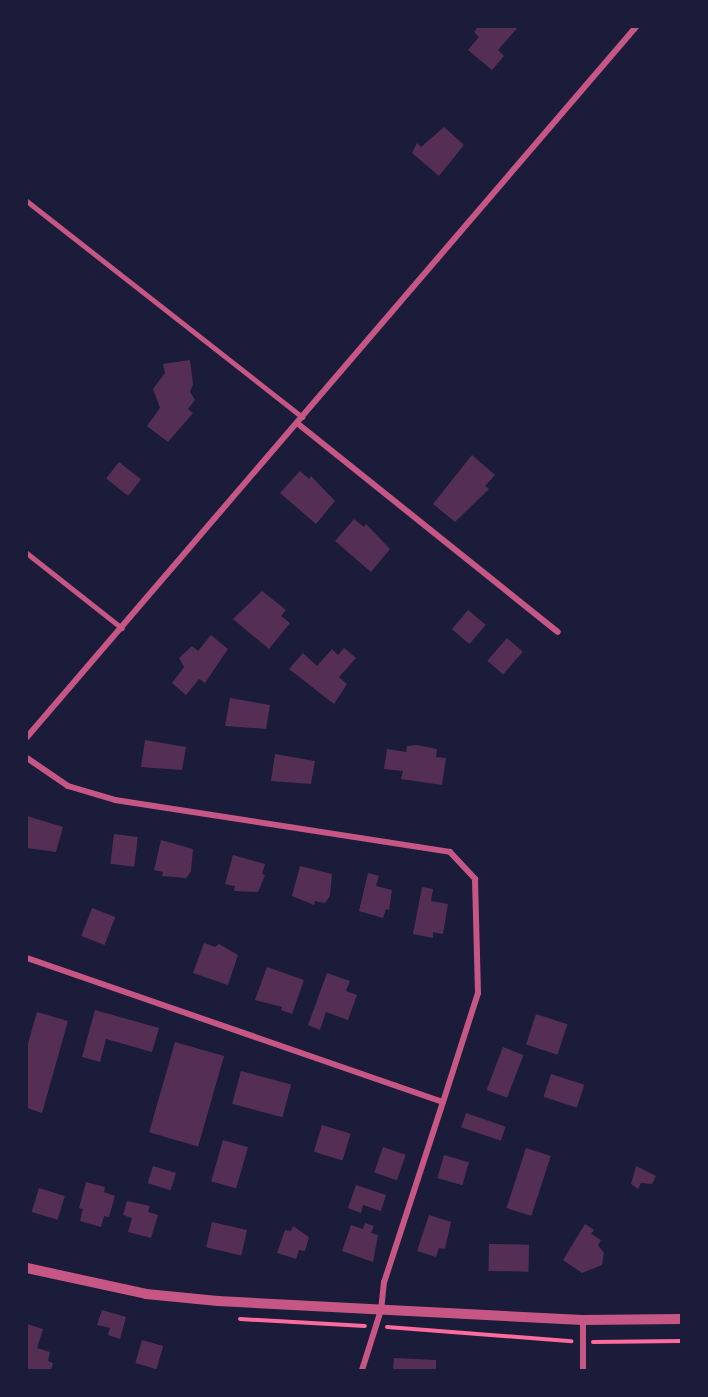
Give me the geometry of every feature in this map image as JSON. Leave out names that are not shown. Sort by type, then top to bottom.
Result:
[{"type":"street","points":[[27,737],[636,27]]},
{"type":"street","points":[[297,423],[558,632]]},
{"type":"street","points":[[27,758],[68,786],[115,800],[450,852],[475,879],[478,993],[384,1282],[381,1310],[362,1370]]},
{"type":"street","points":[[27,958],[443,1102]]},
{"type":"street","points":[[27,1268],[146,1294],[381,1310],[583,1320],[681,1319]]},
{"type":"street","points":[[583,1320],[583,1370]]},
{"type":"lane","points":[[27,201],[302,417]]},
{"type":"lane","points":[[27,553],[122,628]]},
{"type":"building","points":[[478,27],[518,27],[498,50],[504,56],[492,70],[468,50],[479,37],[474,32]]},
{"type":"building","points":[[444,127],[464,145],[439,176],[412,153],[417,143],[421,147]]},
{"type":"building","points":[[190,360],[193,384],[190,392],[195,400],[188,409],[193,413],[168,442],[147,426],[160,408],[153,389],[165,373],[163,364]]},
{"type":"building","points":[[472,455],[495,475],[485,486],[489,489],[455,522],[433,504]]},
{"type":"building","points":[[119,462],[141,479],[128,496],[106,479]]},
{"type":"building","points":[[300,471],[309,479],[311,476],[335,501],[316,524],[280,493]]},
{"type":"building","points":[[354,519],[364,527],[366,524],[390,549],[371,572],[335,541]]},
{"type":"building","points":[[262,591],[286,610],[281,616],[290,623],[269,649],[233,619]]},
{"type":"building","points":[[468,610],[486,625],[470,644],[452,629]]},
{"type":"building","points":[[211,635],[228,649],[205,683],[199,679],[186,695],[172,683],[184,667],[179,658],[192,646],[198,651]]},
{"type":"building","points":[[507,638],[523,652],[503,674],[487,661]]},
{"type":"building","points":[[344,648],[356,658],[339,677],[347,684],[334,704],[289,669],[303,653],[317,666],[332,649],[338,655]]},
{"type":"building","points":[[230,698],[270,705],[266,729],[225,726]]},
{"type":"building","points":[[145,740],[186,747],[182,770],[141,767]]},
{"type":"building","points":[[417,745],[437,749],[436,757],[446,758],[442,785],[401,779],[403,771],[384,769],[387,749],[406,752],[407,746]]},
{"type":"building","points":[[275,754],[315,761],[311,784],[271,781]]},
{"type":"building","points":[[27,816],[63,827],[56,852],[27,848]]},
{"type":"building","points":[[114,834],[138,837],[134,867],[110,864]]},
{"type":"building","points":[[161,840],[193,849],[191,871],[186,878],[162,876],[163,872],[154,870]]},
{"type":"building","points":[[233,855],[265,864],[262,874],[265,875],[258,892],[234,891],[235,886],[225,884]]},
{"type":"building","points":[[300,866],[332,874],[330,896],[325,903],[315,901],[314,905],[292,896]]},
{"type":"building","points":[[368,873],[379,876],[376,886],[392,890],[389,910],[386,909],[383,918],[359,911]]},
{"type":"building","points":[[422,887],[433,889],[431,901],[448,904],[443,934],[433,932],[433,938],[413,934]]},
{"type":"building","points":[[92,908],[115,917],[105,945],[81,936]]},
{"type":"building","points":[[204,943],[215,947],[219,944],[238,955],[228,985],[193,973]]},
{"type":"building","points":[[267,967],[304,980],[292,1014],[281,1010],[282,1007],[255,1000]]},
{"type":"building","points":[[327,973],[350,981],[346,991],[357,995],[348,1020],[326,1012],[320,1030],[308,1025]]},
{"type":"building","points":[[95,1010],[159,1028],[152,1052],[106,1039],[100,1062],[82,1057]]},
{"type":"building","points":[[37,1012],[68,1021],[42,1113],[27,1108],[27,1047]]},
{"type":"building","points":[[536,1014],[567,1024],[557,1055],[526,1044]]},
{"type":"building","points":[[175,1042],[224,1056],[198,1146],[149,1132]]},
{"type":"building","points":[[503,1047],[524,1055],[507,1098],[487,1090]]},
{"type":"building","points":[[241,1071],[291,1084],[282,1117],[232,1104]]},
{"type":"building","points":[[551,1074],[584,1085],[577,1108],[544,1097]]},
{"type":"building","points":[[466,1113],[506,1127],[501,1141],[461,1127]]},
{"type":"building","points":[[322,1125],[351,1134],[343,1161],[314,1152]]},
{"type":"building","points":[[223,1140],[248,1147],[236,1189],[211,1181]]},
{"type":"building","points":[[383,1147],[406,1155],[397,1180],[374,1173]]},
{"type":"building","points":[[526,1148],[551,1156],[531,1216],[507,1208]]},
{"type":"building","points":[[444,1155],[469,1162],[462,1185],[437,1178]]},
{"type":"building","points":[[153,1166],[176,1173],[171,1190],[148,1183]]},
{"type":"building","points":[[636,1166],[656,1176],[652,1184],[641,1183],[638,1189],[631,1184]]},
{"type":"building","points":[[86,1182],[105,1187],[104,1192],[115,1196],[109,1217],[104,1216],[101,1227],[80,1221],[83,1209],[79,1208]]},
{"type":"building","points":[[356,1185],[386,1195],[381,1211],[363,1205],[361,1213],[348,1208]]},
{"type":"building","points":[[39,1188],[65,1196],[58,1220],[32,1212]]},
{"type":"building","points":[[127,1201],[150,1206],[148,1212],[158,1215],[151,1238],[128,1232],[132,1218],[123,1215]]},
{"type":"building","points":[[429,1215],[451,1222],[445,1249],[439,1248],[436,1257],[417,1251]]},
{"type":"building","points":[[212,1222],[247,1230],[241,1255],[206,1247]]},
{"type":"building","points":[[365,1223],[374,1226],[371,1233],[378,1235],[373,1262],[342,1251],[351,1225],[363,1229]]},
{"type":"building","points":[[585,1224],[594,1230],[591,1234],[601,1240],[598,1245],[604,1253],[602,1265],[582,1273],[563,1260]]},
{"type":"building","points":[[293,1226],[309,1237],[305,1251],[299,1250],[296,1259],[277,1253],[285,1230],[291,1231]]},
{"type":"building","points":[[489,1244],[529,1245],[529,1272],[489,1271]]},
{"type":"building","points":[[102,1310],[126,1317],[120,1339],[108,1335],[110,1328],[97,1325]]},
{"type":"building","points":[[27,1324],[43,1329],[37,1348],[50,1352],[48,1361],[53,1363],[51,1370],[27,1370]]},
{"type":"building","points":[[142,1340],[163,1346],[157,1369],[135,1363]]},
{"type":"building","points":[[394,1358],[436,1360],[436,1370],[393,1370]]}]
